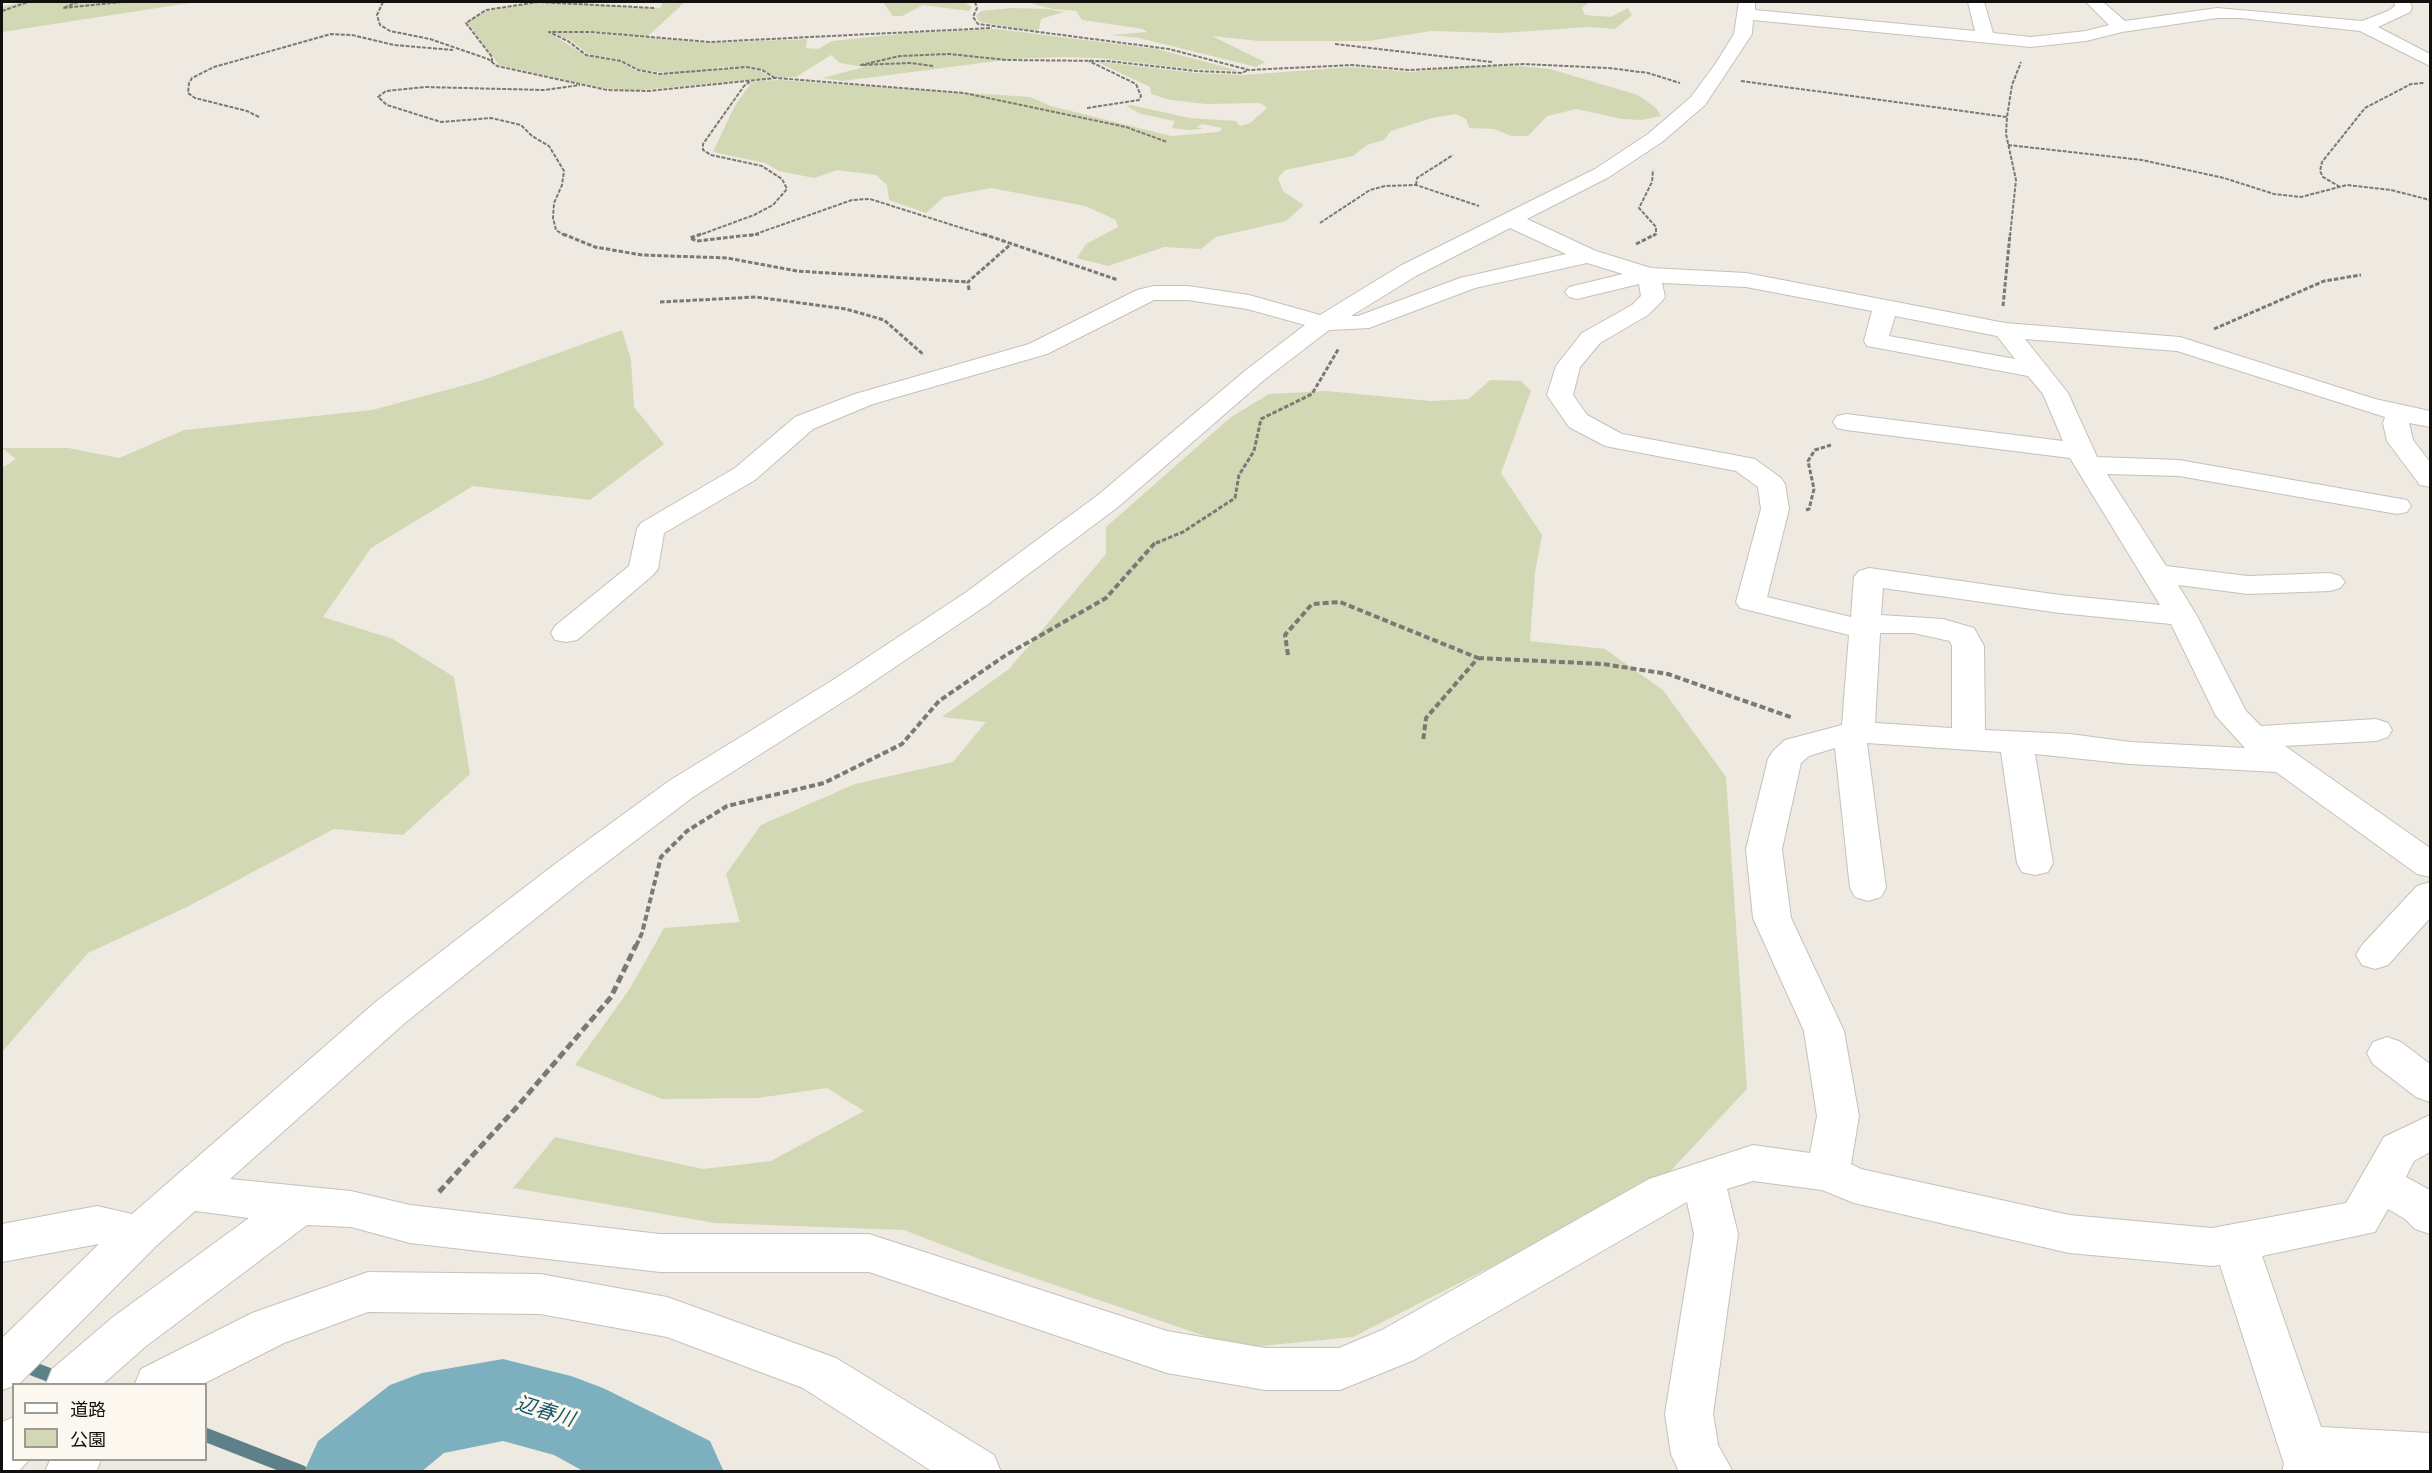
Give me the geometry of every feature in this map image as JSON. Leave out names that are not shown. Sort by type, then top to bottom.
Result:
[{"type":"street","points":[[1976,2],[1985,36]]},
{"type":"street","points":[[2094,2],[2121,27]]},
{"type":"street","points":[[2364,26],[2394,15],[2404,8],[2402,2]]},
{"type":"street","points":[[2,1369],[139,1234],[392,1011],[568,873],[681,789],[844,687],[976,599],[1108,501],[1255,375],[1335,323],[1408,271],[1602,173],[1655,138],[1719,85],[1741,14],[2031,42],[2086,36],[2121,27],[2241,7],[2364,26],[2430,61]]},
{"type":"street","points":[[1508,219],[1590,257],[1649,275],[1746,280],[2005,330],[2180,344],[2399,413],[2430,419]]},
{"type":"street","points":[[566,633],[644,569],[651,529],[745,474],[804,423],[864,399],[1038,350],[1149,294],[1188,293],[1250,302],[1335,323],[1361,323],[1468,283],[1590,257]]},
{"type":"street","points":[[1577,292],[1649,275]]},
{"type":"street","points":[[1649,275],[1653,297],[1640,310],[1591,338],[1568,366],[1560,395],[1578,420],[1614,440],[1745,465],[1771,484],[1774,512],[1751,602],[1867,627],[1913,624],[1943,628],[1963,635],[1968,646],[1969,740]]},
{"type":"street","points":[[1885,307],[1876,341],[2037,370]]},
{"type":"street","points":[[2005,330],[2055,393],[2084,458],[2182,616],[2232,716],[2253,737],[2284,761],[2430,865]]},
{"type":"street","points":[[2399,413],[2396,423],[2400,441],[2430,478]]},
{"type":"street","points":[[1846,422],[2084,458],[2179,468],[2397,506]]},
{"type":"street","points":[[2156,574],[2248,585],[2330,582]]},
{"type":"street","points":[[1868,888],[1849,733],[1867,627],[1869,577],[2060,604],[2182,616]]},
{"type":"street","points":[[2253,737],[2376,730]]},
{"type":"street","points":[[1828,1173],[1838,1116],[1824,1031],[1772,918],[1764,849],[1785,759],[1797,748],[1849,733],[2070,745],[2140,753],[2284,761]]},
{"type":"street","points":[[2016,742],[2035,863]]},
{"type":"street","points":[[2375,955],[2430,895]]},
{"type":"street","points":[[2387,1053],[2430,1086]]},
{"type":"street","points":[[186,1192],[299,1206],[351,1209],[410,1224],[660,1253],[869,1253],[1167,1352],[1265,1369],[1340,1369],[1398,1346],[1664,1192],[1753,1163],[1828,1173],[1854,1185],[2069,1234],[2212,1247],[2360,1219],[2399,1149],[2430,1132]]},
{"type":"street","points":[[1703,1179],[1716,1234],[1689,1414],[1695,1454],[1709,1472]]},
{"type":"street","points":[[2379,1183],[2420,1206],[2430,1216]]},
{"type":"street","points":[[70,1383],[129,1332],[299,1206]]},
{"type":"street","points":[[2,1244],[97,1225],[139,1234]]},
{"type":"street","points":[[2235,1243],[2305,1460],[2425,1454]]},
{"type":"street","points":[[160,1383],[268,1328],[368,1292],[540,1294],[667,1317],[819,1373],[978,1472]]},
{"type":"street","points":[[2,1455],[12,1442]]},
{"type":"path","points":[[2,11],[28,2]]},
{"type":"path","points":[[78,2],[63,8],[122,2]]},
{"type":"path","points":[[383,2],[377,15],[380,25],[390,31],[430,39],[508,69],[579,85],[630,92],[776,78],[964,93],[1126,126],[1167,142]]},
{"type":"path","points":[[492,63],[492,57],[466,22],[486,10],[538,2],[655,8]]},
{"type":"path","points":[[975,2],[977,8],[973,17],[978,24],[1169,49],[1249,70],[1352,65],[1409,70],[1507,64]]},
{"type":"path","points":[[776,78],[762,70],[746,67],[660,74],[638,70],[621,61],[586,55],[568,40],[549,32],[591,32],[710,42],[997,27]]},
{"type":"path","points":[[260,117],[247,111],[195,98],[188,93],[192,78],[214,67],[331,34],[343,34],[394,45],[457,51]]},
{"type":"path","points":[[2005,330],[2002,312],[2016,180],[2008,145],[2007,117],[2012,85],[2031,42]]},
{"type":"path","points":[[1335,44],[1507,64],[1609,68],[1719,85],[2007,117]]},
{"type":"path","points":[[933,66],[910,63],[861,65],[926,54],[1007,60],[1086,60],[1196,71],[1242,73],[1249,70]]},
{"type":"path","points":[[1086,60],[1122,75],[1136,84],[1141,96],[1139,100],[1087,108]]},
{"type":"path","points":[[752,81],[744,86],[730,105],[703,144],[703,150],[711,155],[762,166],[776,174],[787,189],[773,205],[754,215],[690,238],[697,241],[760,234],[862,198],[927,215],[1136,286],[1149,294]]},
{"type":"path","points":[[2341,188],[2323,177],[2320,171],[2322,162],[2365,108],[2411,84],[2430,83]]},
{"type":"path","points":[[579,85],[544,90],[425,87],[386,91],[378,97],[387,105],[441,122],[491,118],[521,125],[532,136],[549,146],[564,171],[562,185],[554,203],[553,218],[556,230],[571,239],[587,244],[642,255],[727,258],[797,271],[968,282],[1011,244]]},
{"type":"path","points":[[2008,145],[2142,160],[2224,178],[2274,194],[2301,197],[2347,185],[2391,190],[2430,200]]},
{"type":"path","points":[[1416,185],[1417,178],[1453,155]]},
{"type":"path","points":[[1590,257],[1644,242],[1656,234],[1656,226],[1639,208],[1652,182],[1654,171],[1648,164],[1626,158]]},
{"type":"path","points":[[1320,223],[1370,190],[1385,186],[1416,185],[1508,219]]},
{"type":"path","points":[[2169,343],[2226,325],[2324,281],[2361,275]]},
{"type":"path","points":[[968,282],[969,290]]},
{"type":"path","points":[[660,302],[756,297],[846,309],[884,320],[947,375]]},
{"type":"path","points":[[410,1224],[516,1108],[611,997],[642,933],[661,857],[687,831],[727,806],[824,783],[902,744],[939,701],[1006,655],[1106,598],[1154,544],[1183,532],[1236,498],[1239,476],[1254,451],[1261,419],[1312,394],[1319,377],[1339,348],[1335,323]]},
{"type":"path","points":[[1774,512],[1800,513],[1809,509],[1814,489],[1808,461],[1815,450],[1835,444],[1846,422]]},
{"type":"path","points":[[1288,655],[1285,635],[1312,604],[1340,602],[1478,658],[1603,664],[1668,674],[1849,733]]},
{"type":"path","points":[[1423,742],[1426,718],[1438,700],[1478,658]]},
{"type":"green space","points":[[22,2],[196,2],[2,32],[2,7]]},
{"type":"green space","points":[[539,2],[660,8],[663,2],[720,2],[684,3],[647,37],[592,31],[548,32],[585,55],[619,61],[636,71],[658,75],[671,73],[640,70],[623,61],[588,54],[570,40],[551,32],[710,43],[807,39],[806,48],[818,49],[832,41],[907,33],[997,29],[1157,49],[1240,71],[1191,69],[1099,58],[1061,57],[1012,59],[843,81],[822,78],[864,67],[840,63],[831,55],[796,77],[777,78],[763,70],[746,67],[723,67],[697,70],[745,68],[760,71],[772,78],[630,91],[601,88],[499,65],[467,22],[487,11]]},
{"type":"green space","points":[[883,2],[964,2],[972,7],[969,11],[923,5],[902,16],[893,16]]},
{"type":"green space","points":[[1033,2],[1590,2],[1582,8],[1585,15],[1611,17],[1628,8],[1632,15],[1615,29],[1588,27],[1502,33],[1431,31],[1369,41],[1259,41],[1212,36],[1265,62],[1256,67],[1139,38],[1111,35],[1147,32],[1143,29],[1082,20],[1076,11],[1053,9],[1033,4]]},
{"type":"green space","points":[[1012,8],[1064,12],[1041,19],[1039,29],[1033,31],[980,22],[976,16],[981,11]]},
{"type":"green space","points":[[1095,61],[1196,73],[1243,75],[1352,67],[1410,72],[1469,66],[1522,66],[1550,69],[1638,95],[1656,108],[1661,116],[1642,120],[1622,119],[1577,109],[1547,116],[1528,136],[1511,136],[1494,129],[1469,128],[1466,119],[1455,114],[1432,118],[1391,131],[1384,140],[1367,145],[1353,156],[1285,170],[1278,178],[1283,191],[1304,205],[1286,221],[1216,237],[1201,249],[1164,247],[1108,266],[1077,258],[1086,244],[1118,227],[1116,220],[1085,206],[991,188],[944,197],[926,213],[889,200],[887,185],[876,175],[837,170],[814,178],[779,171],[765,163],[713,152],[734,107],[751,83],[758,81],[779,80],[1030,97],[1051,106],[1171,136],[1219,132],[1222,128],[1202,124],[1197,127],[1204,129],[1172,128],[1175,121],[1141,114],[1126,106],[1131,105],[1190,118],[1236,121],[1240,126],[1250,123],[1267,108],[1260,103],[1206,104],[1170,100],[1151,94],[1150,87]]},
{"type":"green space","points":[[622,330],[631,360],[634,407],[664,444],[590,500],[473,486],[371,548],[323,617],[393,639],[454,677],[470,774],[403,835],[334,829],[187,907],[88,953],[2,1052],[2,468],[16,459],[2,448],[68,448],[119,458],[184,430],[372,410],[480,381]]},
{"type":"green space","points":[[1490,380],[1521,381],[1531,391],[1501,473],[1542,535],[1535,573],[1530,641],[1605,649],[1663,690],[1726,777],[1747,1089],[1662,1180],[1353,1337],[1240,1348],[987,1262],[904,1230],[715,1223],[513,1188],[555,1137],[703,1169],[771,1161],[864,1111],[827,1088],[758,1098],[662,1099],[575,1065],[629,990],[664,928],[740,922],[726,874],[761,825],[855,784],[953,762],[986,722],[942,717],[1009,669],[1106,554],[1106,527],[1231,417],[1269,394],[1326,391],[1431,401],[1469,399]]},
{"type":"waterway","points":[[2,1357],[70,1383]]},
{"type":"waterway","name":"辺春川","points":[[350,1472],[422,1415],[503,1400],[571,1418],[678,1472]]},
{"type":"waterway","points":[[207,1435],[301,1472]]}]
